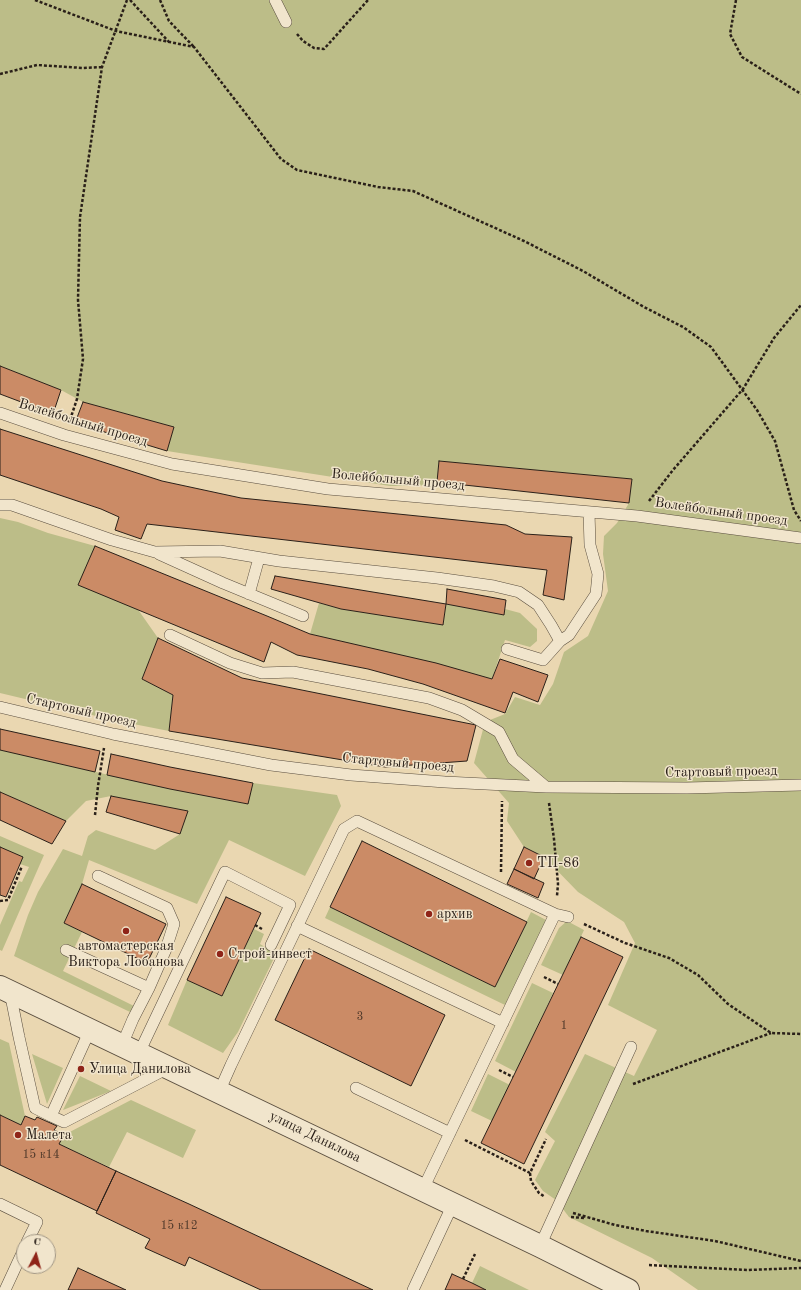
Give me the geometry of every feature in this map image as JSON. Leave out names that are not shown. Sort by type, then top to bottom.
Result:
[{"type":"street","name":"улица Данилова","points":[[5,989],[540,1246],[628,1290]]},
{"type":"lane","points":[[274,0],[286,22]]},
{"type":"lane","name":"Волейбольный проезд","points":[[0,413],[64,435],[172,464],[328,489],[637,516],[801,538]]},
{"type":"lane","points":[[0,505],[12,505],[112,540],[155,552],[303,616]]},
{"type":"lane","points":[[507,649],[543,660],[560,641],[569,635],[596,594],[598,574],[590,545],[589,512]]},
{"type":"lane","points":[[155,552],[220,551],[279,562],[437,578],[494,586],[518,592],[538,605],[552,625],[560,641]]},
{"type":"lane","points":[[250,594],[259,558]]},
{"type":"lane","points":[[170,635],[230,663],[262,673],[293,672],[429,698],[462,710],[499,732],[513,759],[546,787]]},
{"type":"lane","name":"Стартовый проезд","points":[[0,707],[107,733],[263,764],[351,775],[445,782],[546,787],[687,788],[801,785]]},
{"type":"lane","points":[[220,1092],[231,1065],[344,829],[357,821],[556,914],[568,917]]},
{"type":"lane","points":[[130,1049],[225,872],[290,905],[271,945]]},
{"type":"lane","points":[[98,876],[168,908],[174,924],[166,949],[149,988],[133,1019],[130,1049]]},
{"type":"lane","points":[[423,1190],[556,914]]},
{"type":"lane","points":[[297,926],[503,1023]]},
{"type":"lane","points":[[66,950],[149,988]]},
{"type":"lane","points":[[5,989],[19,1038],[35,1108],[51,1116],[64,1122],[168,1068]]},
{"type":"lane","points":[[51,1116],[90,1030]]},
{"type":"lane","points":[[540,1246],[631,1047]]},
{"type":"lane","points":[[356,1088],[450,1133]]},
{"type":"lane","points":[[0,1204],[36,1222],[31,1234]]},
{"type":"lane","points":[[413,1290],[453,1204]]},
{"type":"lane","points":[[5,1290],[16,1266]]},
{"type":"path","points":[[34,0],[116,31],[194,47]]},
{"type":"path","points":[[64,435],[77,399],[83,359],[78,300],[80,216],[102,67],[127,0]]},
{"type":"path","points":[[130,0],[170,43]]},
{"type":"path","points":[[160,0],[170,21],[194,47],[281,159],[297,170],[378,187],[413,191],[524,240],[683,327],[711,347],[743,389],[775,441],[794,510],[801,522]]},
{"type":"path","points":[[286,22],[303,41],[314,48],[324,49],[368,0]]},
{"type":"path","points":[[736,0],[730,34],[742,57],[801,94]]},
{"type":"path","points":[[0,74],[37,65],[83,68],[102,67]]},
{"type":"path","points":[[637,516],[673,470],[743,389],[774,338],[801,304]]},
{"type":"path","points":[[95,815],[98,786],[107,733]]},
{"type":"path","points":[[546,787],[554,840],[558,884],[556,914]]},
{"type":"path","points":[[500,888],[503,837],[501,821]]},
{"type":"path","points":[[0,901],[8,900],[22,866]]},
{"type":"path","points":[[568,917],[625,943],[675,961],[698,975],[728,1004],[772,1033]]},
{"type":"path","points":[[539,974],[558,984]]},
{"type":"path","points":[[610,1093],[772,1033],[801,1034]]},
{"type":"path","points":[[494,1068],[513,1077]]},
{"type":"path","points":[[450,1133],[530,1173]]},
{"type":"path","points":[[546,1139],[530,1173],[531,1181],[539,1193],[558,1207],[588,1218],[646,1232],[715,1241],[801,1261]]},
{"type":"path","points":[[463,1279],[475,1254]]},
{"type":"path","points":[[648,1265],[747,1270],[801,1268]]},
{"type":"green space","points":[[0,0],[801,0],[801,1290],[698,1290],[652,1258],[569,1217],[556,1200],[543,1191],[535,1180],[555,1141],[545,1132],[585,1054],[634,1076],[657,1030],[608,1005],[635,943],[624,922],[578,892],[544,857],[524,847],[507,821],[509,803],[474,763],[485,722],[505,714],[515,697],[540,705],[553,684],[564,652],[588,636],[608,591],[603,554],[604,536],[617,523],[629,503],[632,479],[439,461],[437,482],[419,486],[390,486],[167,451],[174,427],[83,402],[61,390],[0,366]]},
{"type":"green space","points":[[0,518],[18,522],[48,533],[95,546],[113,569],[158,638],[142,679],[173,695],[169,731],[113,720],[0,693]]},
{"type":"green space","points":[[319,603],[341,609],[443,625],[446,604],[504,615],[505,609],[520,613],[537,629],[537,641],[530,647],[505,640],[492,679],[310,634]]},
{"type":"green space","points":[[0,750],[170,789],[247,804],[253,783],[337,795],[341,806],[305,876],[229,840],[197,904],[89,860],[82,884],[64,923],[82,932],[63,971],[134,1006],[130,1012],[14,956],[28,915],[38,892],[63,849],[82,856],[88,836],[96,830],[155,850],[180,834],[188,811],[111,796],[86,801],[66,821],[0,792]]},
{"type":"green space","points":[[0,836],[44,855],[2,951],[0,950],[0,925],[19,881],[22,882],[29,867],[20,864],[0,847]]},
{"type":"green space","points":[[330,907],[495,987],[531,912],[546,920],[505,1005],[325,918]]},
{"type":"green space","points":[[567,921],[584,930],[563,975],[541,965],[559,928]]},
{"type":"green space","points":[[254,929],[264,934],[260,944],[276,954],[238,1032],[223,1053],[168,1025],[187,980],[222,996]]},
{"type":"green space","points":[[532,983],[553,993],[516,1072],[495,1061]]},
{"type":"green space","points":[[0,1039],[9,1043],[25,1116],[21,1125],[0,1115]]},
{"type":"green space","points":[[32,1054],[63,1068],[47,1104]]},
{"type":"green space","points":[[488,1074],[510,1085],[492,1121],[471,1111]]},
{"type":"green space","points":[[80,1076],[111,1091],[63,1110]]},
{"type":"green space","points":[[131,1100],[196,1130],[183,1158],[127,1132],[109,1167],[59,1144],[64,1135]]},
{"type":"green space","points":[[480,1266],[529,1290],[486,1290],[472,1283]]},
{"type":"building","points":[[0,366],[61,390],[53,414],[0,394]]},
{"type":"building","points":[[83,402],[174,427],[167,451],[75,423]]},
{"type":"building","points":[[0,429],[162,481],[241,498],[506,525],[525,534],[572,537],[564,600],[543,595],[547,570],[147,524],[141,539],[115,530],[119,517],[101,509],[0,475]]},
{"type":"building","points":[[439,461],[632,479],[629,503],[437,482]]},
{"type":"building","points":[[95,546],[310,634],[436,663],[492,679],[500,659],[548,675],[538,702],[513,692],[505,713],[423,684],[368,669],[297,655],[271,642],[264,662],[78,585]]},
{"type":"building","points":[[275,576],[446,604],[443,625],[341,609],[271,589]]},
{"type":"building","points":[[447,589],[506,600],[504,615],[446,604]]},
{"type":"building","points":[[158,638],[242,678],[476,725],[467,761],[385,767],[169,731],[173,695],[142,679]]},
{"type":"building","points":[[0,729],[100,751],[95,772],[0,750]]},
{"type":"building","points":[[111,754],[253,783],[248,804],[107,775]]},
{"type":"building","points":[[0,792],[66,821],[52,844],[0,820]]},
{"type":"building","points":[[111,796],[188,811],[180,834],[106,812]]},
{"type":"building","name":"архив","points":[[362,841],[527,922],[495,987],[330,907]]},
{"type":"building","points":[[0,847],[23,857],[6,897],[0,895]]},
{"type":"building","name":"ТП-86","points":[[524,847],[544,857],[534,879],[514,869]]},
{"type":"building","points":[[514,869],[544,883],[538,898],[507,884]]},
{"type":"building","points":[[82,884],[166,924],[147,963],[64,923]]},
{"type":"building","name":"Строй-инвест","points":[[226,897],[261,913],[222,996],[187,980]]},
{"type":"building","points":[[581,937],[623,957],[524,1164],[481,1143]]},
{"type":"building","points":[[309,949],[445,1015],[411,1086],[275,1020]]},
{"type":"building","points":[[0,1115],[21,1125],[25,1116],[35,1120],[37,1117],[57,1126],[54,1130],[64,1135],[59,1144],[116,1171],[97,1211],[0,1165]]},
{"type":"building","points":[[116,1171],[373,1290],[261,1290],[189,1257],[185,1266],[145,1248],[150,1239],[96,1213]]},
{"type":"building","points":[[78,1268],[126,1290],[68,1290]]},
{"type":"building","points":[[452,1274],[472,1283],[486,1290],[445,1290]]},
{"type":"place","name":"ТП-86","points":[[529,863]]},
{"type":"place","name":"архив","points":[[429,914]]},
{"type":"place","name":"автомастерская Виктора Лобанова","points":[[126,931]]},
{"type":"place","name":"Строй-инвест","points":[[220,954]]},
{"type":"place","name":"Улица Данилова","points":[[81,1069]]},
{"type":"place","name":"Малета","points":[[18,1135]]}]
